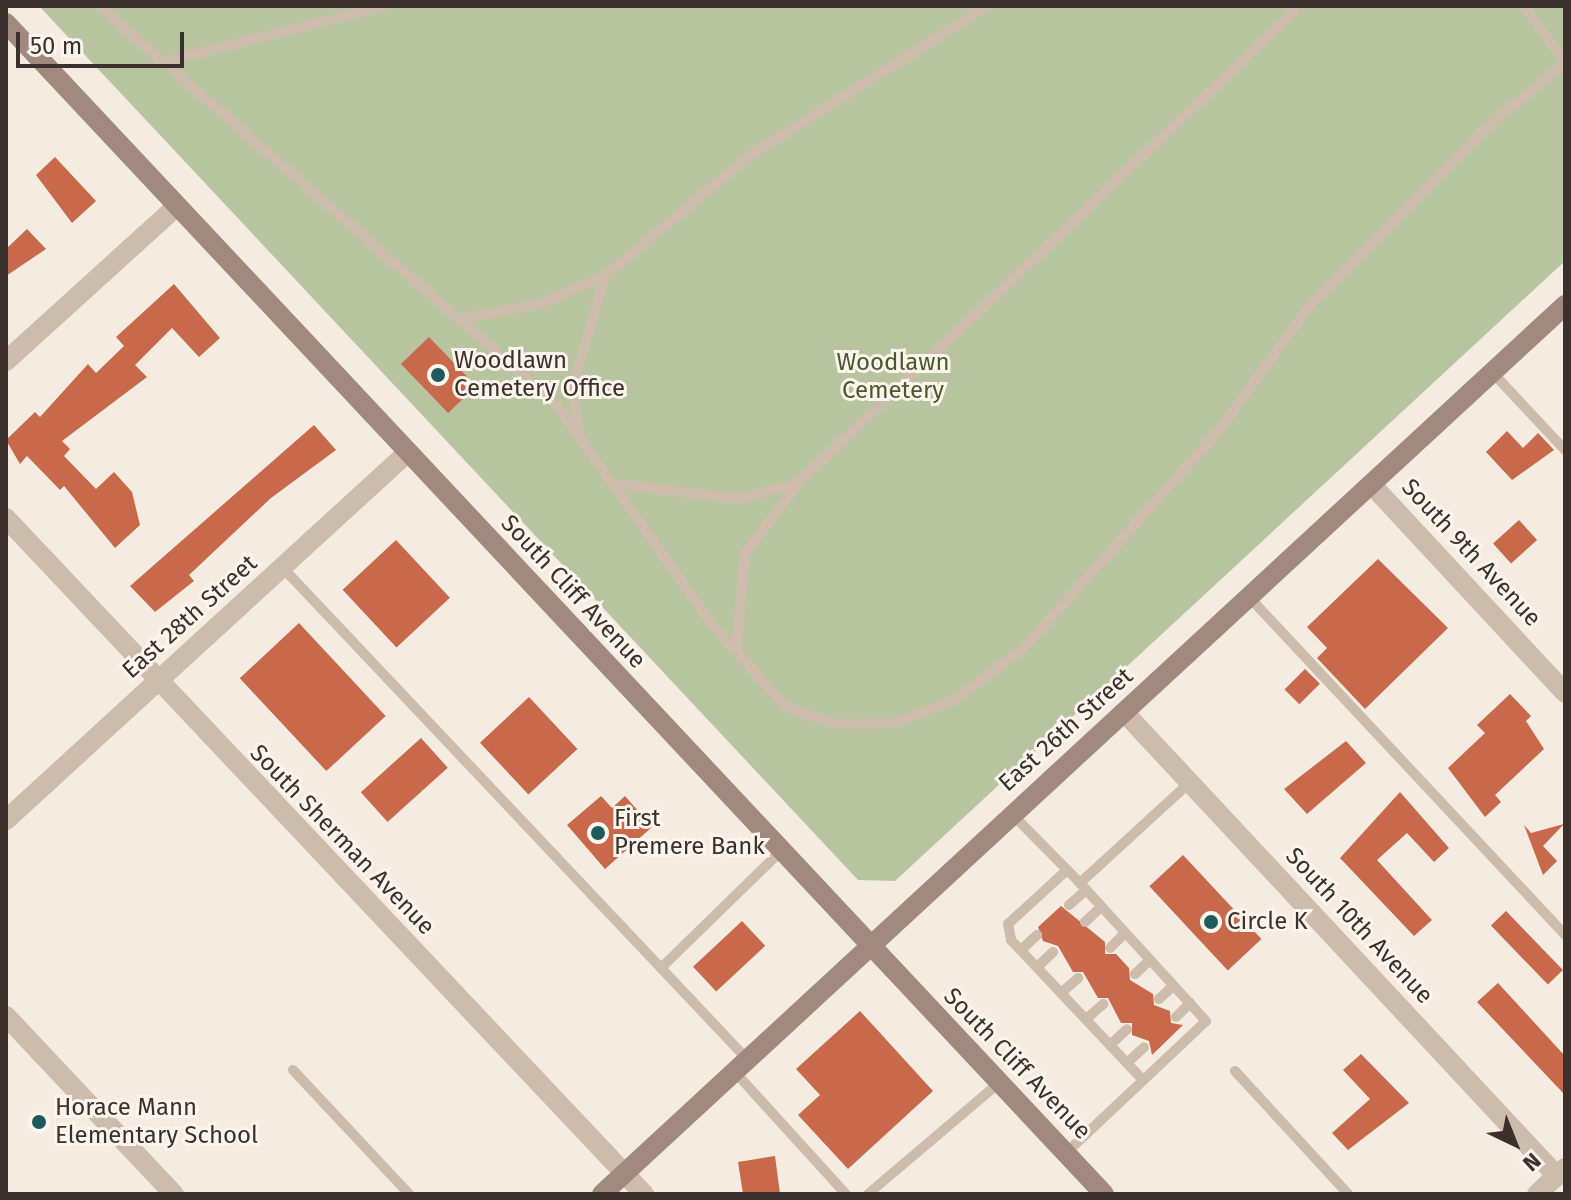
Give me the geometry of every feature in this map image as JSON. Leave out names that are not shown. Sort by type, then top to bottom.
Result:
[{"type":"main road","name":"South Cliff Avenue","points":[[6,23],[780,852],[1104,1194]]},
{"type":"main road","name":"East 26th Street","points":[[602,1194],[1565,305]]},
{"type":"street","points":[[6,361],[177,206]]},
{"type":"street","name":"East 28th Street","points":[[6,820],[408,452]]},
{"type":"street","name":"South 9th Avenue","points":[[1371,484],[1565,693]]},
{"type":"street","name":"South Sherman Avenue","points":[[6,518],[156,683],[644,1194]]},
{"type":"street","name":"South 10th Avenue","points":[[1124,712],[1561,1172]]},
{"type":"street","points":[[6,1016],[174,1194]]},
{"type":"street","points":[[1537,1194],[1561,1172]]},
{"type":"lane","points":[[99,6],[159,63],[464,318],[579,433],[736,651],[786,707],[834,724],[895,723],[954,700],[1023,649],[1118,551],[1310,305],[1485,129],[1565,62],[1524,6]]},
{"type":"lane","points":[[159,63],[385,6]]},
{"type":"lane","points":[[464,318],[539,304],[605,276],[749,156],[987,6]]},
{"type":"lane","points":[[736,651],[745,554],[798,483],[1295,11],[1290,6]]},
{"type":"lane","points":[[579,433],[573,385],[605,276]]},
{"type":"lane","points":[[1492,372],[1565,450]]},
{"type":"lane","points":[[617,484],[739,499],[798,483]]},
{"type":"lane","points":[[283,568],[661,968],[846,1194]]},
{"type":"lane","points":[[1249,597],[1565,935]]},
{"type":"lane","points":[[1069,905],[1083,887],[1189,783]]},
{"type":"lane","points":[[1012,814],[1206,1021],[1066,1153]]},
{"type":"lane","points":[[661,968],[780,852]]},
{"type":"lane","points":[[1067,870],[1008,924],[1021,950],[1143,1080]]},
{"type":"lane","points":[[1085,922],[1101,907]]},
{"type":"lane","points":[[1110,948],[1125,933]]},
{"type":"lane","points":[[1021,950],[1037,935]]},
{"type":"lane","points":[[1037,967],[1053,952]]},
{"type":"lane","points":[[1135,974],[1150,960]]},
{"type":"lane","points":[[1061,993],[1078,978]]},
{"type":"lane","points":[[1159,999],[1173,986]]},
{"type":"lane","points":[[1176,1017],[1190,1003]]},
{"type":"lane","points":[[1086,1019],[1103,1004]]},
{"type":"lane","points":[[1110,1045],[1127,1029]]},
{"type":"lane","points":[[1127,1063],[1144,1047]]},
{"type":"lane","points":[[293,1070],[409,1194]]},
{"type":"lane","points":[[1235,1071],[1348,1194]]},
{"type":"lane","points":[[868,1194],[999,1083]]},
{"type":"green space","name":"Woodlawn Cemetery","points":[[39,6],[1565,6],[1565,261],[895,881],[858,880]]},
{"type":"building","points":[[55,157],[96,201],[72,223],[36,175]]},
{"type":"building","points":[[27,229],[46,249],[6,276],[6,249]]},
{"type":"building","points":[[174,284],[220,338],[199,357],[172,328],[135,365],[147,377],[62,441],[70,449],[64,456],[96,489],[114,472],[132,492],[140,525],[115,548],[64,486],[60,490],[27,456],[20,464],[6,440],[35,412],[40,417],[88,364],[96,373],[124,346],[116,337]]},
{"type":"building","name":"Woodlawn Cemetery Office","points":[[429,337],[476,386],[448,413],[401,364]]},
{"type":"building","points":[[314,425],[336,450],[271,498],[189,575],[194,581],[155,612],[130,586]]},
{"type":"building","points":[[1507,431],[1523,448],[1538,433],[1554,450],[1512,480],[1486,452]]},
{"type":"building","points":[[1519,520],[1537,540],[1511,563],[1493,543]]},
{"type":"building","points":[[396,540],[450,598],[396,648],[343,590]]},
{"type":"building","points":[[1378,559],[1448,628],[1365,709],[1317,658],[1327,648],[1307,627]]},
{"type":"building","points":[[299,623],[386,716],[326,771],[240,678]]},
{"type":"building","points":[[1305,669],[1320,684],[1299,704],[1284,690]]},
{"type":"building","points":[[1510,694],[1531,716],[1526,721],[1544,749],[1495,795],[1501,802],[1485,817],[1448,768],[1485,733],[1477,725]]},
{"type":"building","points":[[529,697],[577,749],[528,795],[480,743]]},
{"type":"building","points":[[421,738],[448,768],[388,822],[361,792]]},
{"type":"building","points":[[1346,741],[1366,763],[1307,814],[1284,789]]},
{"type":"building","points":[[1400,792],[1449,848],[1434,862],[1407,833],[1377,860],[1432,920],[1414,936],[1340,858]]},
{"type":"building","points":[[601,796],[612,808],[625,796],[652,827],[605,869],[567,825]]},
{"type":"building","points":[[1564,824],[1543,846],[1557,861],[1543,875],[1524,825],[1531,833]]},
{"type":"building","name":"Circle K","points":[[1183,855],[1261,939],[1228,970],[1149,886]]},
{"type":"building","points":[[1061,906],[1105,942],[1105,954],[1116,954],[1129,968],[1130,980],[1153,994],[1154,1005],[1170,1011],[1171,1023],[1183,1025],[1152,1055],[1149,1041],[1132,1035],[1132,1023],[1121,1023],[1108,998],[1098,998],[1083,972],[1073,972],[1058,946],[1043,941],[1038,927]]},
{"type":"building","points":[[1506,911],[1563,970],[1548,985],[1491,926]]},
{"type":"building","points":[[742,921],[765,946],[716,992],[693,967]]},
{"type":"building","points":[[1498,983],[1565,1056],[1565,1095],[1477,1002]]},
{"type":"building","points":[[860,1011],[933,1091],[848,1169],[798,1115],[820,1095],[796,1069]]},
{"type":"building","points":[[1361,1054],[1409,1103],[1348,1150],[1332,1133],[1370,1099],[1343,1070]]},
{"type":"building","points":[[775,1156],[780,1194],[743,1194],[738,1162]]},
{"type":"place","name":"Woodlawn Cemetery Office","points":[[438,375]]},
{"type":"place","name":"First Premere Bank","points":[[598,833]]},
{"type":"place","name":"Circle K","points":[[1211,922]]},
{"type":"place","name":"Horace Mann Elementary School","points":[[39,1122]]}]
